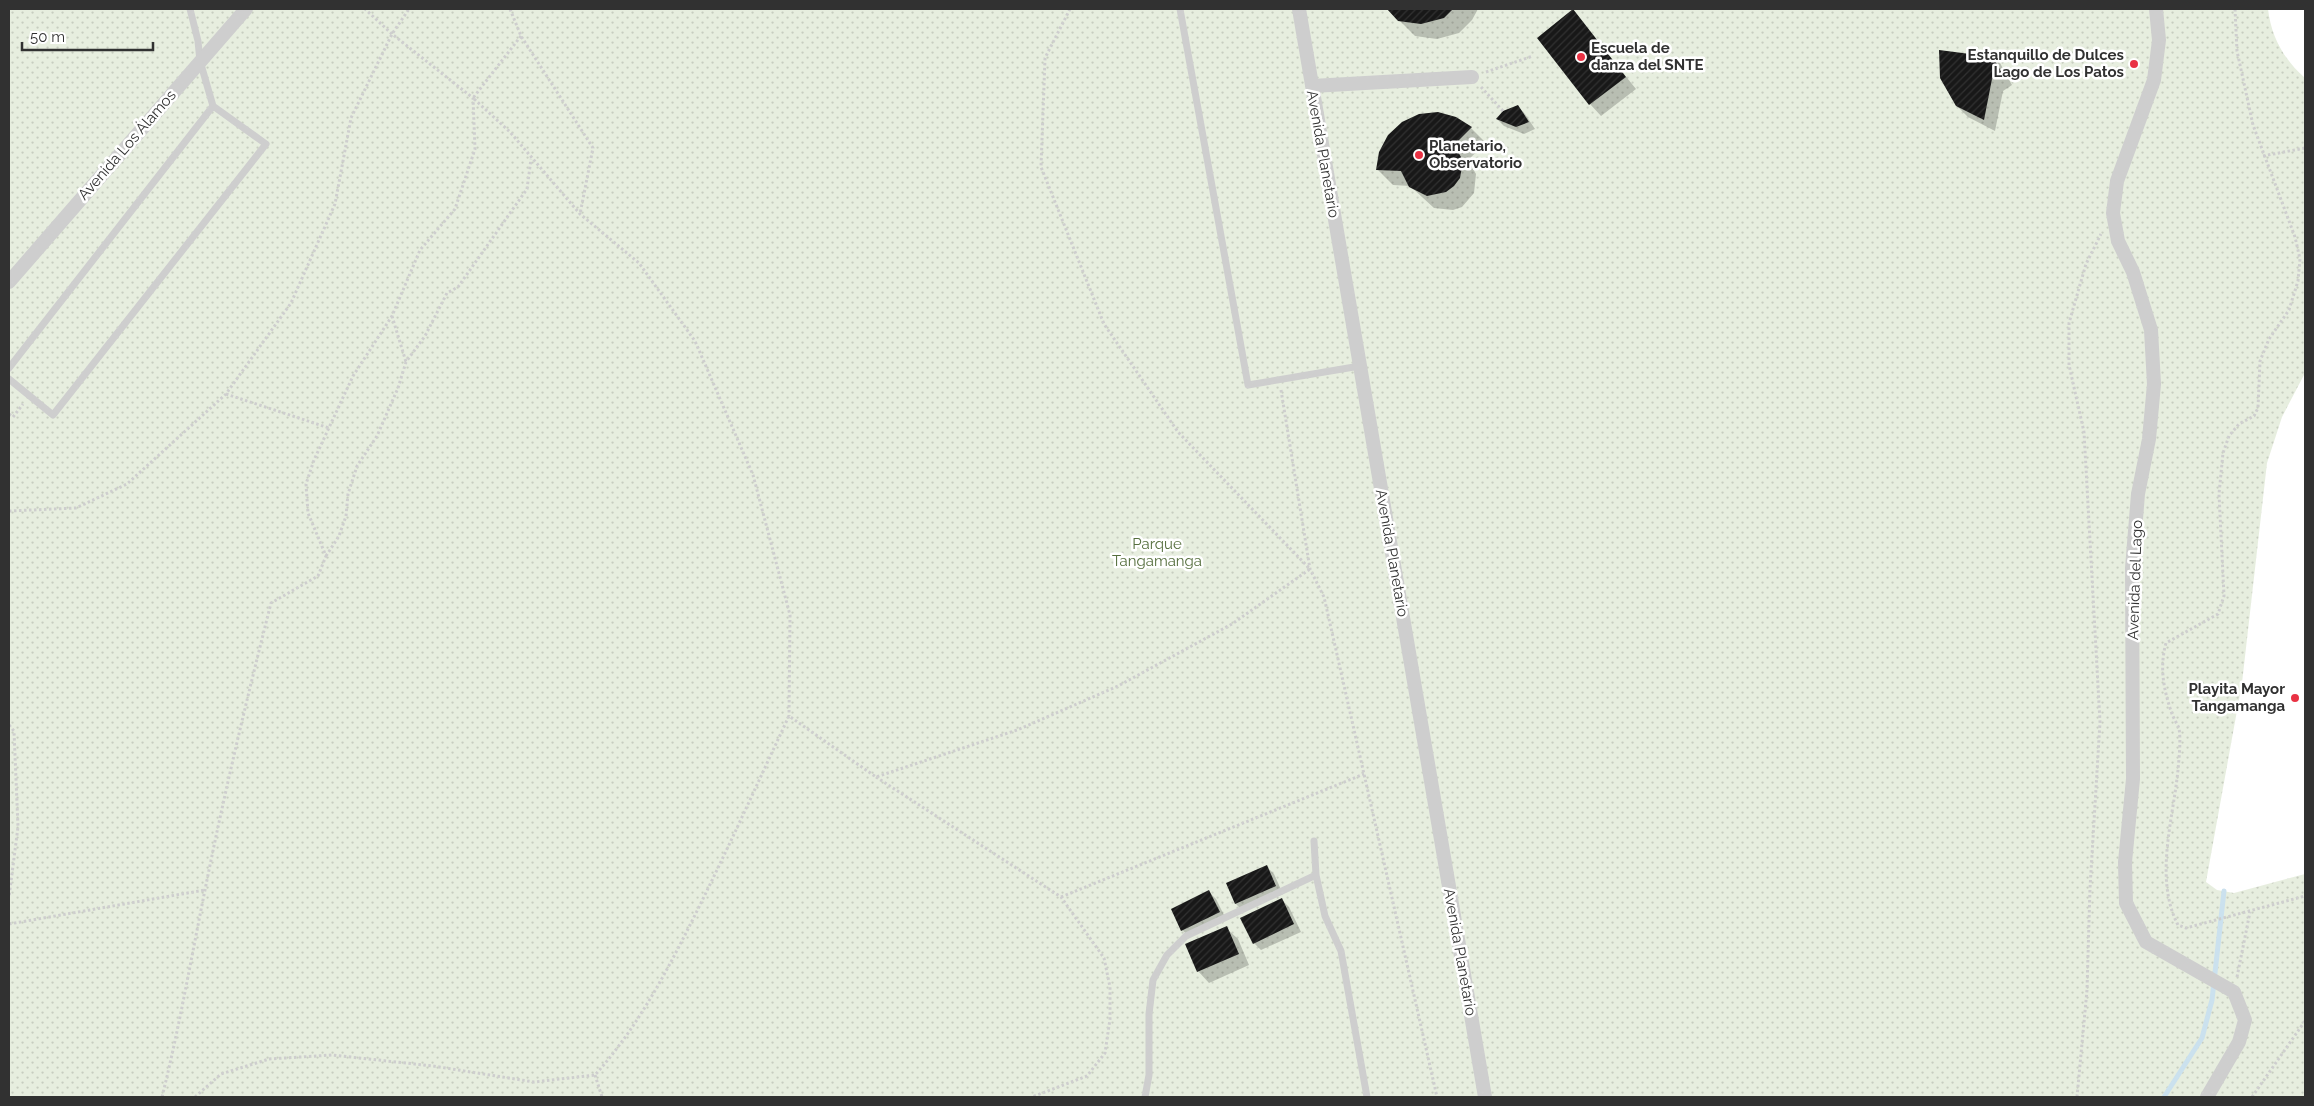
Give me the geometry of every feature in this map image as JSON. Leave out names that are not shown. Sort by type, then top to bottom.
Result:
[{"type":"street","name":"Avenida Los Álamos","points":[[9,282],[246,9]]},
{"type":"street","name":"Avenida Planetario","points":[[1299,9],[1485,1097]]},
{"type":"street","name":"Avenida del Lago","points":[[2156,9],[2159,40],[2154,80],[2117,181],[2113,212],[2118,240],[2132,272],[2151,330],[2154,384],[2149,439],[2138,494],[2132,568],[2133,779],[2125,862],[2126,903],[2146,942],[2234,992]]},
{"type":"street","points":[[1312,86],[1472,77]]},
{"type":"street","points":[[2207,1097],[2239,1042],[2245,1020],[2234,992]]},
{"type":"lane","points":[[9,379],[53,415],[266,144],[213,106],[200,61],[198,40],[190,9]]},
{"type":"lane","points":[[1180,9],[1248,385],[1360,366]]},
{"type":"lane","points":[[9,368],[213,106]]},
{"type":"lane","points":[[1314,841],[1316,875],[1325,916],[1341,951],[1367,1097]]},
{"type":"lane","points":[[1145,1097],[1149,1075],[1149,1014],[1153,980],[1167,955],[1186,936],[1316,875]]},
{"type":"path","points":[[196,1097],[222,1074],[269,1059],[332,1055],[433,1066],[534,1082],[595,1075],[608,1060],[659,987],[711,883],[789,716],[790,615],[753,475],[695,341],[639,263],[580,214],[530,159],[510,132],[472,98],[392,34],[365,9]]},
{"type":"path","points":[[9,511],[76,508],[127,484],[226,394],[291,303],[335,204],[351,118],[392,34],[409,9]]},
{"type":"path","points":[[510,9],[521,36],[594,148],[580,214]]},
{"type":"path","points":[[1070,9],[1045,58],[1041,167],[1104,324],[1178,432],[1310,570],[1324,597],[1437,1097]]},
{"type":"path","points":[[2235,9],[2237,51],[2253,125],[2263,156],[2295,237],[2300,259],[2298,281],[2289,310],[2269,340],[2260,361],[2258,408],[2254,416],[2239,424],[2229,436],[2223,453],[2220,494],[2224,596],[2222,606],[2218,614],[2166,643],[2164,651],[2162,676],[2166,696],[2178,728],[2179,748],[2166,864],[2167,894],[2171,912],[2178,926],[2186,928],[2305,896]]},
{"type":"path","points":[[326,556],[308,513],[306,484],[314,460],[353,376],[392,316],[420,250],[455,209],[475,149],[472,98],[521,36]]},
{"type":"path","points":[[1503,111],[1472,77],[1533,56]]},
{"type":"path","points":[[2263,156],[2305,148]]},
{"type":"path","points":[[162,1097],[178,1034],[205,890],[237,740],[271,603],[318,576],[326,556],[339,536],[346,516],[348,494],[357,466],[377,436],[398,388],[406,362],[425,336],[447,293],[458,287],[527,189],[530,159]]},
{"type":"path","points":[[2077,1097],[2087,990],[2090,888],[2100,722],[2084,432],[2069,365],[2069,324],[2086,264],[2113,212]]},
{"type":"path","points":[[392,316],[406,362]]},
{"type":"path","points":[[1280,379],[1310,570]]},
{"type":"path","points":[[226,394],[328,428]]},
{"type":"path","points":[[9,414],[13,417],[30,396]]},
{"type":"path","points":[[876,776],[1017,730],[1118,686],[1232,624],[1310,570]]},
{"type":"path","points":[[789,716],[876,776],[1061,897],[1104,958],[1110,987],[1105,1053],[1087,1076],[1032,1097]]},
{"type":"path","points":[[9,724],[14,731],[18,827],[9,897]]},
{"type":"path","points":[[1061,897],[1364,774]]},
{"type":"path","points":[[9,924],[205,890]]},
{"type":"path","points":[[2234,992],[2250,912]]},
{"type":"path","points":[[2252,1097],[2305,1021]]},
{"type":"path","points":[[595,1075],[602,1097]]},
{"type":"green space","name":"Parque Tangamanga","points":[[9,9],[2268,9],[2275,38],[2291,63],[2305,78],[2305,373],[2282,417],[2267,463],[2242,683],[2206,882],[2217,890],[2234,893],[2305,874],[2305,1097],[9,1097]]},
{"type":"building","points":[[1387,9],[1453,9],[1444,18],[1421,24],[1398,21]]},
{"type":"building","name":"Escuela de danza del SNTE","points":[[1573,9],[1626,77],[1589,105],[1537,38]]},
{"type":"building","points":[[1939,50],[1978,55],[1989,50],[2002,73],[1992,79],[1984,120],[1956,106],[1940,78]]},
{"type":"building","points":[[1518,105],[1529,122],[1516,127],[1496,119],[1503,111]]},
{"type":"building","name":"Planetario, Observatorio","points":[[1438,112],[1456,117],[1472,127],[1454,145],[1461,157],[1462,167],[1460,178],[1454,186],[1446,192],[1427,196],[1409,187],[1401,171],[1376,170],[1379,152],[1388,135],[1402,122],[1419,114]]},
{"type":"building","points":[[1267,865],[1276,886],[1235,904],[1226,883]]},
{"type":"building","points":[[1209,890],[1220,912],[1181,931],[1171,909]]},
{"type":"building","points":[[1282,898],[1294,924],[1253,944],[1240,918]]},
{"type":"building","points":[[1227,926],[1239,954],[1197,972],[1185,944]]},
{"type":"waterway","points":[[2164,1097],[2202,1038],[2212,1000],[2224,891]]},
{"type":"place","name":"Escuela de danza del SNTE","points":[[1581,57]]},
{"type":"place","name":"Estanquillo de Dulces Lago de Los Patos","points":[[2134,64]]},
{"type":"place","name":"Planetario, Observatorio","points":[[1419,155]]},
{"type":"place","name":"Playita Mayor Tangamanga","points":[[2295,698]]}]
